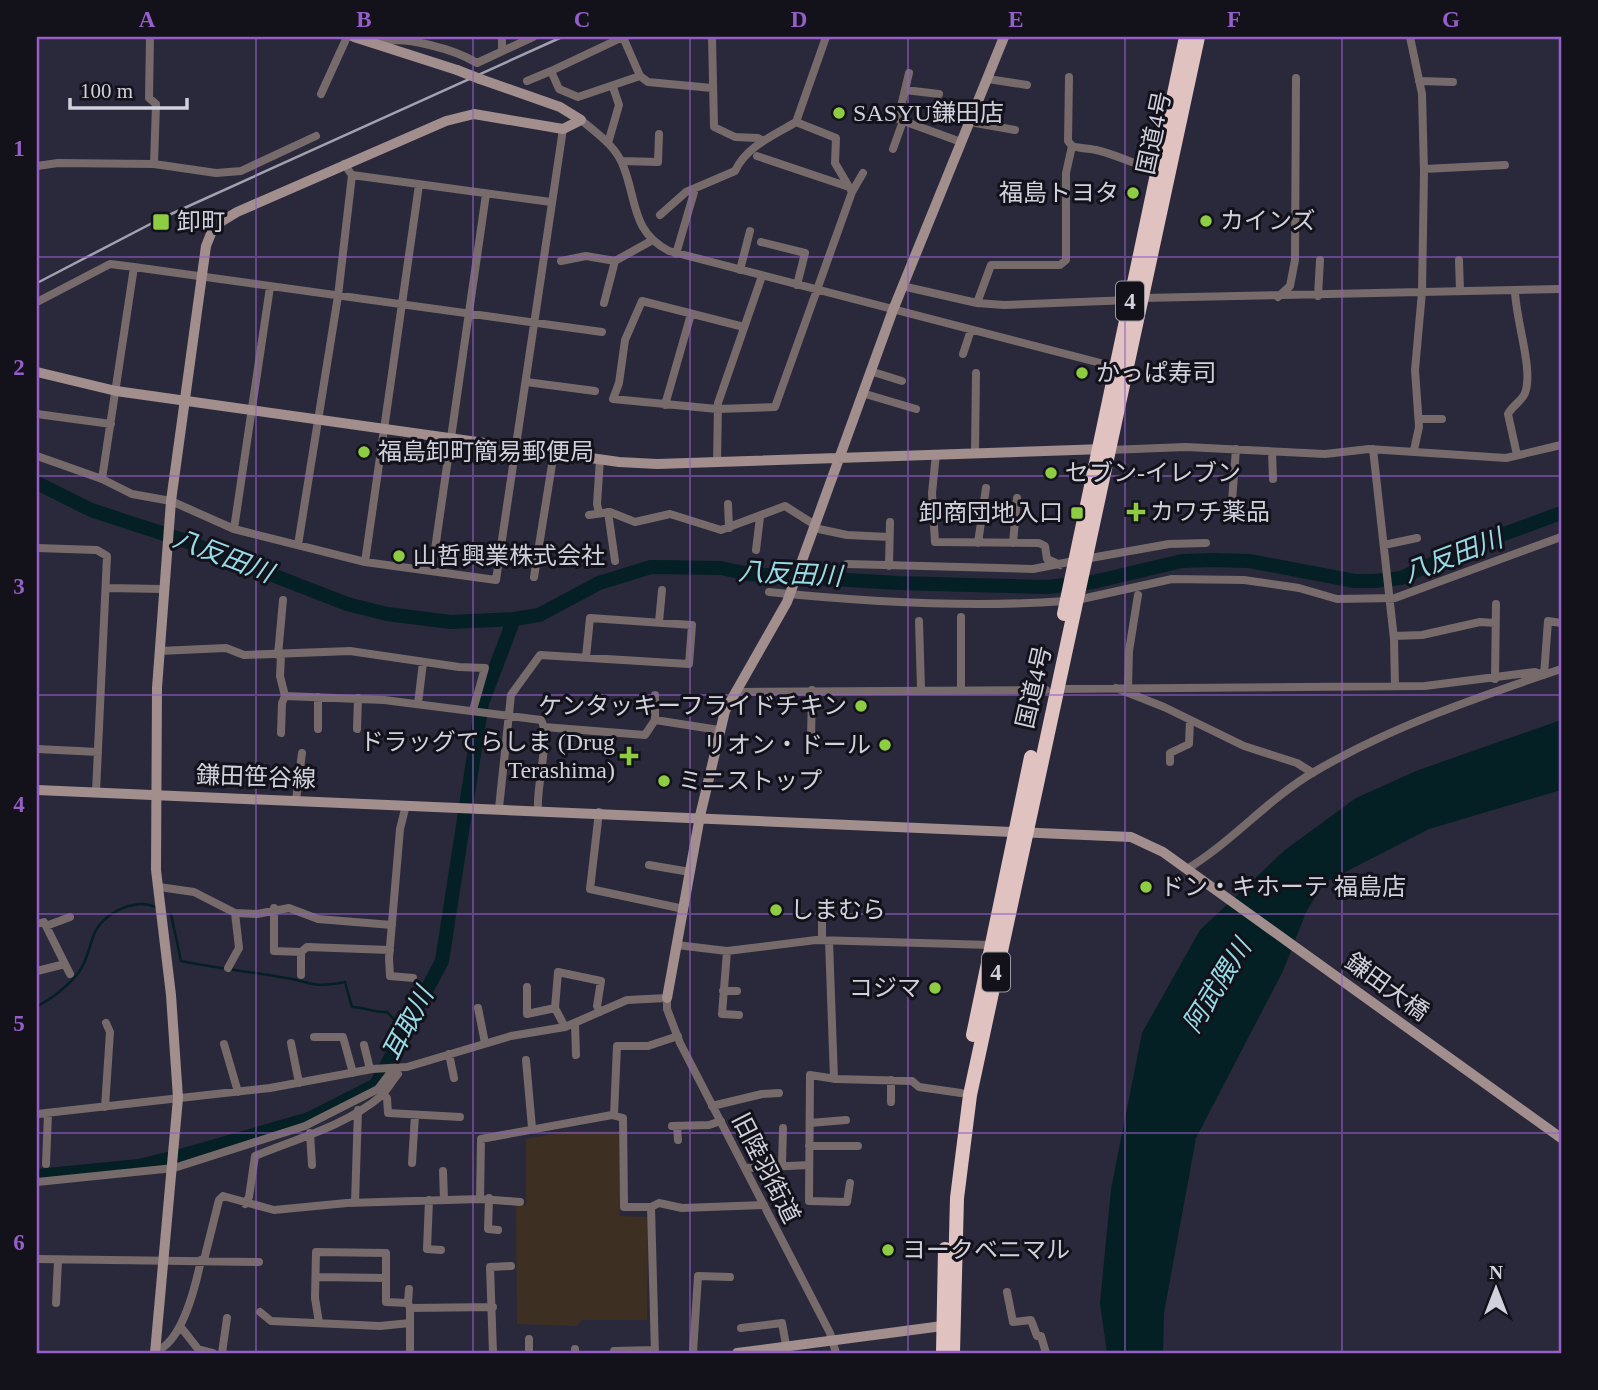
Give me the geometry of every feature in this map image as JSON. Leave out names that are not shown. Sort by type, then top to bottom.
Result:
[{"type":"highway","name":"国道4号","points":[[1104,449],[1116,367],[1136,299],[1158,170],[1186,37]]},
{"type":"highway","name":"国道4号","points":[[943,1353],[948,1325],[957,1198],[970,1095],[1020,833],[1072,598],[1076,563],[1198,37]]},
{"type":"highway","name":"国道4号","points":[[953,1353],[948,1325],[950,1176],[961,1093],[991,945],[1020,833]]},
{"type":"street","points":[[150,37],[149,98],[156,104],[154,164]]},
{"type":"street","points":[[321,94],[347,37],[379,43],[560,107],[581,120],[608,143],[621,161],[639,221],[651,241],[676,254],[1116,367]]},
{"type":"street","points":[[502,37],[502,50]]},
{"type":"street","points":[[379,43],[390,40],[426,45],[477,63],[533,37]]},
{"type":"street","points":[[527,81],[623,37],[640,76],[648,82],[712,88]]},
{"type":"street","points":[[712,37],[714,127],[735,137],[758,138],[763,141]]},
{"type":"street","points":[[660,215],[679,197],[736,171],[741,159],[763,141],[796,122],[826,37]]},
{"type":"street","points":[[37,1114],[238,1091],[371,1069],[395,1068],[485,1043],[565,1027],[627,1000],[667,998],[700,816],[719,730],[735,692],[790,592],[892,310],[1004,37]]},
{"type":"street","points":[[1410,37],[1419,81],[1424,169],[1422,292],[1415,370],[1419,419],[1414,450]]},
{"type":"street","points":[[551,71],[559,89],[578,97],[640,76]]},
{"type":"street","points":[[909,73],[898,119],[961,142]]},
{"type":"street","points":[[1069,78],[1068,141],[1072,146],[1096,149],[1127,159],[1139,167],[1158,170]]},
{"type":"street","points":[[1278,296],[1290,286],[1295,260],[1296,78]]},
{"type":"street","points":[[988,79],[1027,85]]},
{"type":"street","points":[[1419,81],[1453,82]]},
{"type":"street","points":[[608,143],[619,105],[613,87]]},
{"type":"street","points":[[905,90],[939,94]]},
{"type":"street","points":[[155,1352],[174,1167],[178,1098],[159,887],[156,794],[159,651],[168,526],[209,234],[217,223],[344,164],[466,115],[563,129],[581,120]]},
{"type":"street","points":[[892,149],[903,121]]},
{"type":"street","points":[[796,122],[836,138],[835,163],[851,190]]},
{"type":"street","points":[[970,122],[1015,130]]},
{"type":"street","points":[[37,456],[102,479],[132,494],[171,501],[234,529],[365,562],[496,580],[563,129]]},
{"type":"street","points":[[621,161],[658,162],[659,134]]},
{"type":"street","points":[[37,166],[154,164],[216,173],[242,171],[316,136]]},
{"type":"street","points":[[977,303],[991,265],[1059,265],[1066,260],[1066,173],[1072,146]]},
{"type":"street","points":[[757,156],[851,190]]},
{"type":"street","points":[[298,545],[338,296],[352,175],[344,164]]},
{"type":"street","points":[[1424,169],[1506,165]]},
{"type":"street","points":[[744,327],[642,301],[625,340],[619,383],[613,399],[717,409],[775,407],[851,190],[863,173]]},
{"type":"street","points":[[352,175],[551,202]]},
{"type":"street","points":[[365,562],[419,185]]},
{"type":"street","points":[[676,254],[695,189]]},
{"type":"street","points":[[432,570],[486,194]]},
{"type":"street","points":[[740,270],[750,231]]},
{"type":"street","points":[[561,261],[586,257],[615,261],[651,241]]},
{"type":"street","points":[[761,242],[805,253],[797,285]]},
{"type":"street","points":[[1318,296],[1320,260]]},
{"type":"street","points":[[1459,260],[1460,291]]},
{"type":"street","points":[[604,303],[615,261]]},
{"type":"street","points":[[37,302],[110,264],[602,332]]},
{"type":"street","points":[[102,479],[134,267]]},
{"type":"street","points":[[717,463],[717,409],[762,276]]},
{"type":"street","points":[[902,286],[977,303],[1561,289]]},
{"type":"street","points":[[234,529],[270,287]]},
{"type":"street","points":[[1515,290],[1516,317],[1525,348],[1526,373],[1526,391],[1508,414],[1517,455]]},
{"type":"street","points":[[665,405],[691,314]]},
{"type":"street","points":[[963,354],[971,330]]},
{"type":"street","points":[[870,371],[902,381]]},
{"type":"street","points":[[37,372],[116,391],[600,459],[657,464],[1159,446],[1325,454],[1373,449],[1414,450],[1467,457],[1517,455],[1561,445]]},
{"type":"street","points":[[975,452],[976,373]]},
{"type":"street","points":[[526,382],[595,391]]},
{"type":"street","points":[[862,393],[916,409]]},
{"type":"street","points":[[37,414],[111,424]]},
{"type":"street","points":[[1419,419],[1442,419]]},
{"type":"street","points":[[1232,501],[1236,449]]},
{"type":"street","points":[[1373,449],[1386,563],[1387,596],[1394,636],[1395,686]]},
{"type":"street","points":[[534,577],[554,452]]},
{"type":"street","points":[[1272,452],[1273,479]]},
{"type":"street","points":[[936,454],[932,493],[934,542],[1045,546],[1047,559],[1076,563]]},
{"type":"street","points":[[600,459],[597,503],[603,513],[615,561]]},
{"type":"street","points":[[978,543],[986,488]]},
{"type":"street","points":[[1013,543],[1017,498]]},
{"type":"street","points":[[728,505],[729,528]]},
{"type":"street","points":[[589,515],[603,513],[635,522],[660,513],[670,514],[721,530],[785,506],[815,526],[847,535],[889,537]]},
{"type":"street","points":[[755,550],[760,517]]},
{"type":"street","points":[[889,566],[890,522]]},
{"type":"street","points":[[768,592],[1023,604],[1072,598],[1172,579],[1244,580],[1298,588],[1337,599],[1406,597],[1485,563],[1561,537]]},
{"type":"street","points":[[1384,545],[1400,544],[1417,538]]},
{"type":"street","points":[[847,564],[1034,569],[1169,544],[1206,543]]},
{"type":"street","points":[[37,548],[97,550],[107,556],[96,792]]},
{"type":"street","points":[[106,588],[163,589]]},
{"type":"street","points":[[659,622],[662,590]]},
{"type":"street","points":[[1128,687],[1129,651],[1138,595]]},
{"type":"street","points":[[281,733],[282,703],[285,696],[279,655],[283,600]]},
{"type":"street","points":[[1495,679],[1496,604]]},
{"type":"street","points":[[961,617],[961,690]]},
{"type":"street","points":[[499,808],[511,695],[540,655],[689,664],[692,625],[590,618],[586,657]]},
{"type":"street","points":[[919,621],[922,689]]},
{"type":"street","points":[[1544,675],[1548,621],[1561,623]]},
{"type":"street","points":[[1394,636],[1422,635],[1480,622],[1495,623]]},
{"type":"street","points":[[159,651],[226,648],[244,655],[349,651],[485,668],[474,710]]},
{"type":"street","points":[[418,704],[423,662]]},
{"type":"street","points":[[1020,833],[1131,837],[1154,846],[1189,870],[1227,843],[1312,773],[1404,728],[1561,670]]},
{"type":"street","points":[[735,692],[1395,686],[1495,679],[1535,672],[1544,675]]},
{"type":"street","points":[[1116,688],[1244,746],[1297,763],[1312,773]]},
{"type":"street","points":[[811,740],[812,690]]},
{"type":"street","points":[[544,727],[645,735],[655,720],[656,695]]},
{"type":"street","points":[[285,696],[358,698],[541,720],[544,727],[538,809]]},
{"type":"street","points":[[318,696],[318,729]]},
{"type":"street","points":[[357,729],[358,698]]},
{"type":"street","points":[[655,720],[719,730]]},
{"type":"street","points":[[1170,762],[1170,753],[1189,744],[1190,720]]},
{"type":"street","points":[[37,749],[97,752]]},
{"type":"street","points":[[296,800],[302,753]]},
{"type":"street","name":"鎌田笹谷線","points":[[37,790],[700,816],[1020,833]]},
{"type":"street","points":[[406,805],[400,829],[390,976],[412,978]]},
{"type":"street","points":[[599,812],[590,889],[684,909]]},
{"type":"street","points":[[649,865],[690,873]]},
{"type":"street","name":"鎌田大橋","points":[[1189,870],[1560,1137]]},
{"type":"street","points":[[159,887],[194,892],[235,913],[257,914],[274,908],[297,910],[318,919],[392,925]]},
{"type":"street","points":[[822,907],[834,1079]]},
{"type":"street","points":[[274,908],[274,951],[301,952],[307,947],[390,950]]},
{"type":"street","points":[[228,968],[239,948],[235,913]]},
{"type":"street","points":[[46,926],[70,917]]},
{"type":"street","points":[[37,924],[44,922],[70,974]]},
{"type":"street","points":[[677,945],[727,951],[825,941],[991,945]]},
{"type":"street","points":[[727,951],[722,1014],[739,1015]]},
{"type":"street","points":[[301,952],[301,975]]},
{"type":"street","points":[[37,971],[65,964]]},
{"type":"street","points":[[565,1027],[555,1008],[558,972],[601,981],[597,1006],[600,1012]]},
{"type":"street","points":[[527,987],[527,1014],[555,1008]]},
{"type":"street","points":[[723,991],[737,991]]},
{"type":"street","name":"旧陸羽街道","points":[[667,998],[667,1009],[678,1036],[836,1353]]},
{"type":"street","points":[[478,1008],[485,1043]]},
{"type":"street","points":[[105,1107],[110,1032],[106,1023]]},
{"type":"street","points":[[575,1024],[576,1055]]},
{"type":"street","points":[[614,1115],[617,1046],[648,1046],[678,1036]]},
{"type":"street","points":[[314,1037],[343,1037],[353,1073]]},
{"type":"street","points":[[291,1043],[299,1083]]},
{"type":"street","points":[[224,1044],[238,1091]]},
{"type":"street","points":[[364,1045],[371,1069]]},
{"type":"street","points":[[449,1054],[454,1078]]},
{"type":"street","points":[[526,1059],[531,1128]]},
{"type":"street","points":[[245,1204],[249,1197],[255,1156],[358,1110],[383,1094],[395,1068]]},
{"type":"street","points":[[37,1182],[174,1167],[305,1126],[378,1089],[395,1068]]},
{"type":"street","points":[[850,1183],[846,1202],[809,1201],[810,1076],[912,1081],[919,1087],[961,1093]]},
{"type":"street","points":[[891,1080],[891,1102]]},
{"type":"street","points":[[712,1106],[762,1094],[779,1093]]},
{"type":"street","points":[[383,1094],[387,1098],[388,1113],[460,1116]]},
{"type":"street","points":[[355,1203],[358,1110]]},
{"type":"street","points":[[46,1164],[48,1113]]},
{"type":"street","points":[[412,1163],[415,1115]]},
{"type":"street","points":[[498,1230],[488,1229],[481,1139],[614,1115],[623,1118],[624,1208],[651,1207],[659,1203],[681,1208],[764,1205]]},
{"type":"street","points":[[810,1123],[846,1120]]},
{"type":"street","points":[[678,1140],[675,1126],[709,1125],[720,1121]]},
{"type":"street","points":[[782,1166],[783,1128]]},
{"type":"street","points":[[310,1133],[312,1165]]},
{"type":"street","points":[[809,1146],[858,1146]]},
{"type":"street","points":[[746,1168],[809,1165]]},
{"type":"street","points":[[443,1171],[444,1200]]},
{"type":"street","points":[[155,1352],[161,1349],[180,1325],[195,1290],[219,1200],[223,1196],[274,1210],[429,1200],[484,1199],[520,1202]]},
{"type":"street","points":[[429,1200],[427,1249],[441,1250]]},
{"type":"street","points":[[614,1351],[655,1352],[651,1207]]},
{"type":"street","points":[[319,1323],[316,1252],[386,1254],[386,1302],[409,1306],[493,1307]]},
{"type":"street","points":[[37,1259],[259,1262]]},
{"type":"street","points":[[56,1303],[58,1261]]},
{"type":"street","points":[[493,1353],[490,1266],[511,1266]]},
{"type":"street","points":[[694,1353],[698,1276],[730,1277]]},
{"type":"street","points":[[316,1277],[386,1278]]},
{"type":"street","points":[[409,1289],[410,1353]]},
{"type":"street","points":[[1007,1292],[1013,1322],[1031,1320],[1037,1336],[1041,1336],[1045,1353]]},
{"type":"street","points":[[260,1312],[271,1321],[380,1325],[410,1323]]},
{"type":"street","points":[[222,1353],[227,1318]]},
{"type":"street","points":[[741,1328],[782,1323],[786,1345]]},
{"type":"street","points":[[180,1325],[198,1349],[213,1353]]},
{"type":"street","points":[[737,1353],[948,1325]]},
{"type":"street","points":[[529,1339],[529,1353]]},
{"type":"shaded area","points":[[568,1131],[619,1131],[620,1216],[648,1217],[647,1320],[582,1320],[577,1326],[517,1324],[516,1206],[526,1205],[526,1139]]},
{"type":"water","name":"阿武隈川","points":[[1561,720],[1561,790],[1429,829],[1324,883],[1307,910],[1283,971],[1196,1138],[1164,1313],[1163,1353],[1107,1353],[1100,1303],[1111,1189],[1142,1033],[1200,930],[1285,850],[1356,798],[1416,771]]},
{"type":"waterway","name":"八反田川","points":[[37,483],[91,510],[183,540],[347,604],[387,614],[451,622],[539,615],[599,583],[651,567],[721,568],[749,574],[898,583],[1047,587],[1093,582],[1182,561],[1212,560],[1249,561],[1355,581],[1374,581],[1401,578],[1463,549],[1561,513]]},
{"type":"waterway","name":"耳取川","points":[[37,1176],[139,1166],[184,1155],[309,1119],[376,1085],[442,961],[482,703],[514,619]]},
{"type":"waterway","points":[[37,1006],[71,982],[86,959],[97,929],[110,915],[138,904],[155,907]]},
{"type":"waterway","points":[[171,914],[181,961],[317,985],[345,982],[352,1007],[387,1012],[405,1031]]},
{"type":"railway","points":[[37,283],[160,219],[562,37]]},
{"type":"place","name":"SASYU鎌田店","points":[[839,113]]},
{"type":"place","name":"福島トヨタ","points":[[1133,193]]},
{"type":"place","name":"カインズ","points":[[1206,221]]},
{"type":"place","name":"卸町","points":[[161,222]]},
{"type":"place","name":"かっぱ寿司","points":[[1082,373]]},
{"type":"place","name":"福島卸町簡易郵便局","points":[[364,452]]},
{"type":"place","name":"セブン-イレブン","points":[[1051,473]]},
{"type":"place","name":"カワチ薬品","points":[[1136,512]]},
{"type":"place","name":"卸商団地入口","points":[[1077,513]]},
{"type":"place","name":"山哲興業株式会社","points":[[399,556]]},
{"type":"place","name":"ケンタッキーフライドチキン","points":[[861,706]]},
{"type":"place","name":"リオン・ドール","points":[[885,745]]},
{"type":"place","name":"ドラッグてらしま (Drug Terashima)","points":[[629,756]]},
{"type":"place","name":"ミニストップ","points":[[664,781]]},
{"type":"place","name":"ドン・キホーテ 福島店","points":[[1146,887]]},
{"type":"place","name":"しまむら","points":[[776,910]]},
{"type":"place","name":"コジマ","points":[[935,988]]},
{"type":"place","name":"ヨークベニマル","points":[[888,1250]]}]
